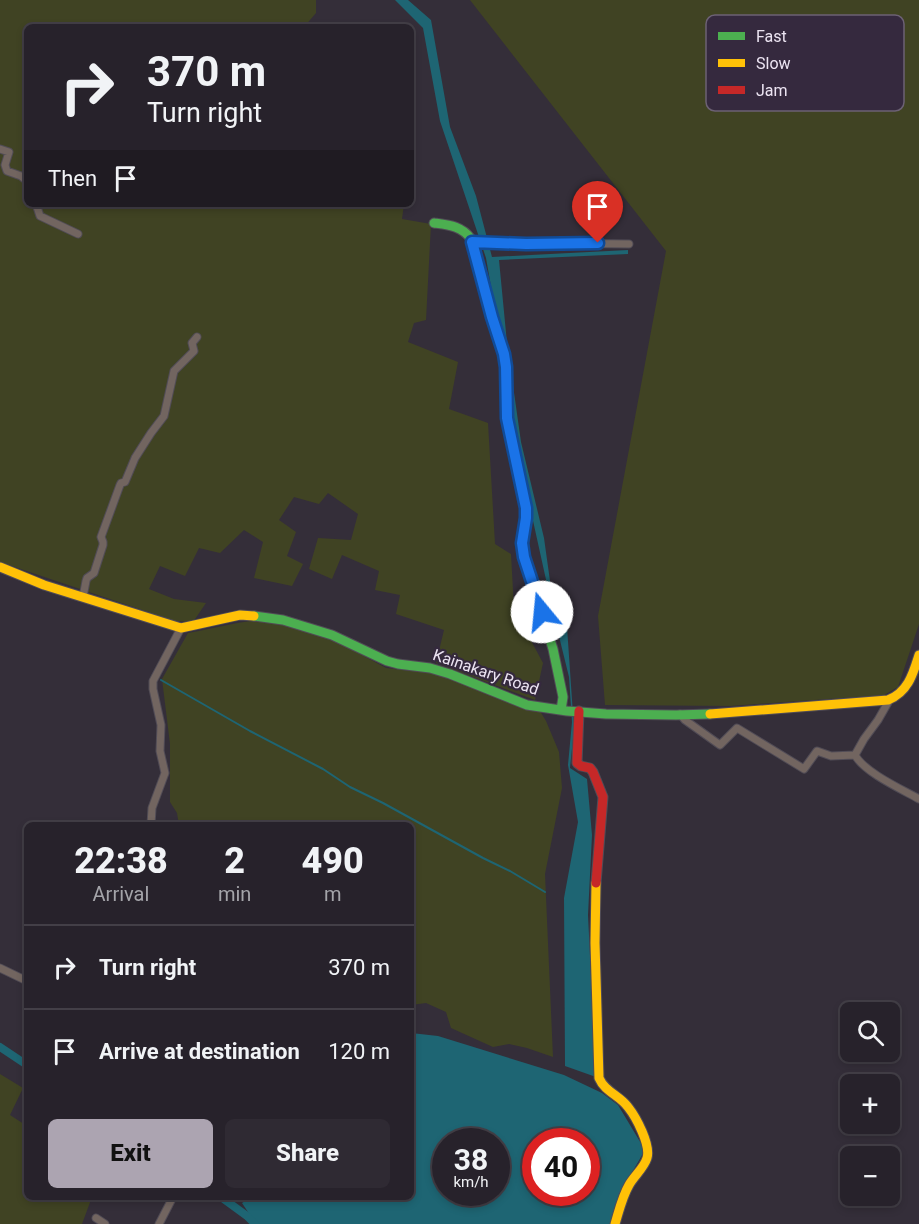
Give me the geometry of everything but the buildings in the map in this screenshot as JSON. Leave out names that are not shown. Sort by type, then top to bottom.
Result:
[{"type":"street","points":[[0,149],[9,152],[5,165],[7,171],[24,178]]},
{"type":"street","points":[[37,207],[40,216],[78,234]]},
{"type":"street","points":[[434,223],[463,229],[468,234],[504,354],[507,418],[526,508],[522,543],[524,557],[553,649],[564,711]]},
{"type":"street","points":[[472,242],[629,244]]},
{"type":"street","points":[[83,597],[87,578],[94,573],[103,545],[101,537],[120,485],[125,482],[135,458],[164,416],[174,371],[193,352],[192,343],[197,337]]},
{"type":"street","name":"Kainakary Road","points":[[0,567],[44,585],[181,628],[240,615],[262,615],[283,620],[332,635],[387,662],[430,668],[527,705],[564,711],[606,714],[680,714],[783,709],[890,699]]},
{"type":"street","points":[[151,822],[152,808],[165,773],[160,751],[161,725],[153,681],[181,628]]},
{"type":"street","points":[[855,755],[890,699],[909,684],[919,656]]},
{"type":"street","points":[[579,711],[577,763],[590,768],[603,797],[596,889],[595,943],[598,1078],[606,1090],[629,1107],[639,1126],[648,1152],[646,1161],[626,1189],[615,1224]]},
{"type":"street","points":[[680,714],[720,746],[737,728],[804,769],[816,751],[831,756],[855,755]]},
{"type":"street","points":[[855,755],[859,762],[885,780],[919,799]]},
{"type":"street","points":[[0,968],[24,980]]},
{"type":"street","points":[[159,1224],[171,1200]]},
{"type":"street","points":[[96,1218],[105,1224]]},
{"type":"green space","points":[[0,0],[316,0],[316,13],[307,24],[24,24],[24,207],[404,207],[402,219],[431,224],[426,320],[414,323],[408,342],[458,362],[449,409],[488,423],[495,544],[511,554],[514,609],[543,663],[535,700],[436,663],[444,630],[396,614],[400,595],[375,590],[379,571],[342,555],[332,579],[309,569],[318,538],[351,540],[358,514],[328,493],[319,504],[294,497],[279,520],[296,532],[287,556],[303,564],[292,586],[254,578],[263,542],[244,530],[220,553],[199,548],[185,576],[160,566],[149,589],[174,599],[206,603],[193,622],[175,621],[0,562]]},
{"type":"green space","points":[[470,0],[919,0],[919,624],[898,687],[884,695],[730,706],[605,705],[598,616],[666,251]]},
{"type":"green space","points":[[264,620],[301,629],[340,643],[386,668],[431,671],[540,711],[559,752],[562,788],[545,874],[553,1057],[509,1044],[493,1047],[451,1028],[446,1012],[426,1003],[414,1005],[414,822],[178,822],[177,813],[170,802],[170,744],[162,679],[188,633]]},
{"type":"green space","points":[[0,1074],[23,1088],[10,1115],[24,1124],[24,1200],[91,1200],[82,1224],[0,1224]]},
{"type":"water","points":[[395,0],[408,0],[431,20],[450,127],[476,196],[492,257],[628,250],[628,254],[499,260],[507,343],[521,442],[544,538],[551,588],[567,627],[574,729],[570,768],[587,779],[592,835],[588,915],[596,1077],[565,1066],[564,898],[578,822],[568,765],[572,722],[569,677],[528,498],[486,258],[440,121],[423,28]]},
{"type":"water","points":[[414,1033],[438,1036],[564,1075],[602,1093],[618,1105],[645,1150],[623,1188],[612,1224],[256,1224],[242,1203],[246,1200],[414,1200]]},
{"type":"waterway","points":[[161,680],[250,731],[323,769],[350,787],[510,871],[545,892]]},
{"type":"waterway","points":[[0,1047],[24,1063]]},
{"type":"waterway","points":[[225,1200],[255,1224]]},
{"type":"traffic: fast","points":[[434,223],[459,229],[471,239],[504,354],[507,418],[526,508],[524,557],[553,649],[563,697],[561,710]]},
{"type":"traffic: fast","points":[[254,616],[283,620],[332,635],[387,661],[430,668],[450,674],[527,705],[606,714],[710,714]]},
{"type":"traffic: slow","points":[[0,567],[44,585],[181,628],[240,615],[254,616]]},
{"type":"traffic: slow","points":[[710,714],[888,700],[895,697],[905,687],[919,655]]},
{"type":"traffic: slow","points":[[596,883],[595,943],[599,1078],[631,1112],[642,1131],[648,1152],[644,1165],[627,1190],[615,1224]]},
{"type":"traffic: jam","points":[[579,711],[577,763],[590,768],[603,797],[596,883]]},
{"type":"route","points":[[542,612],[524,557],[522,543],[526,508],[507,418],[504,354],[472,242],[598,243]]}]
